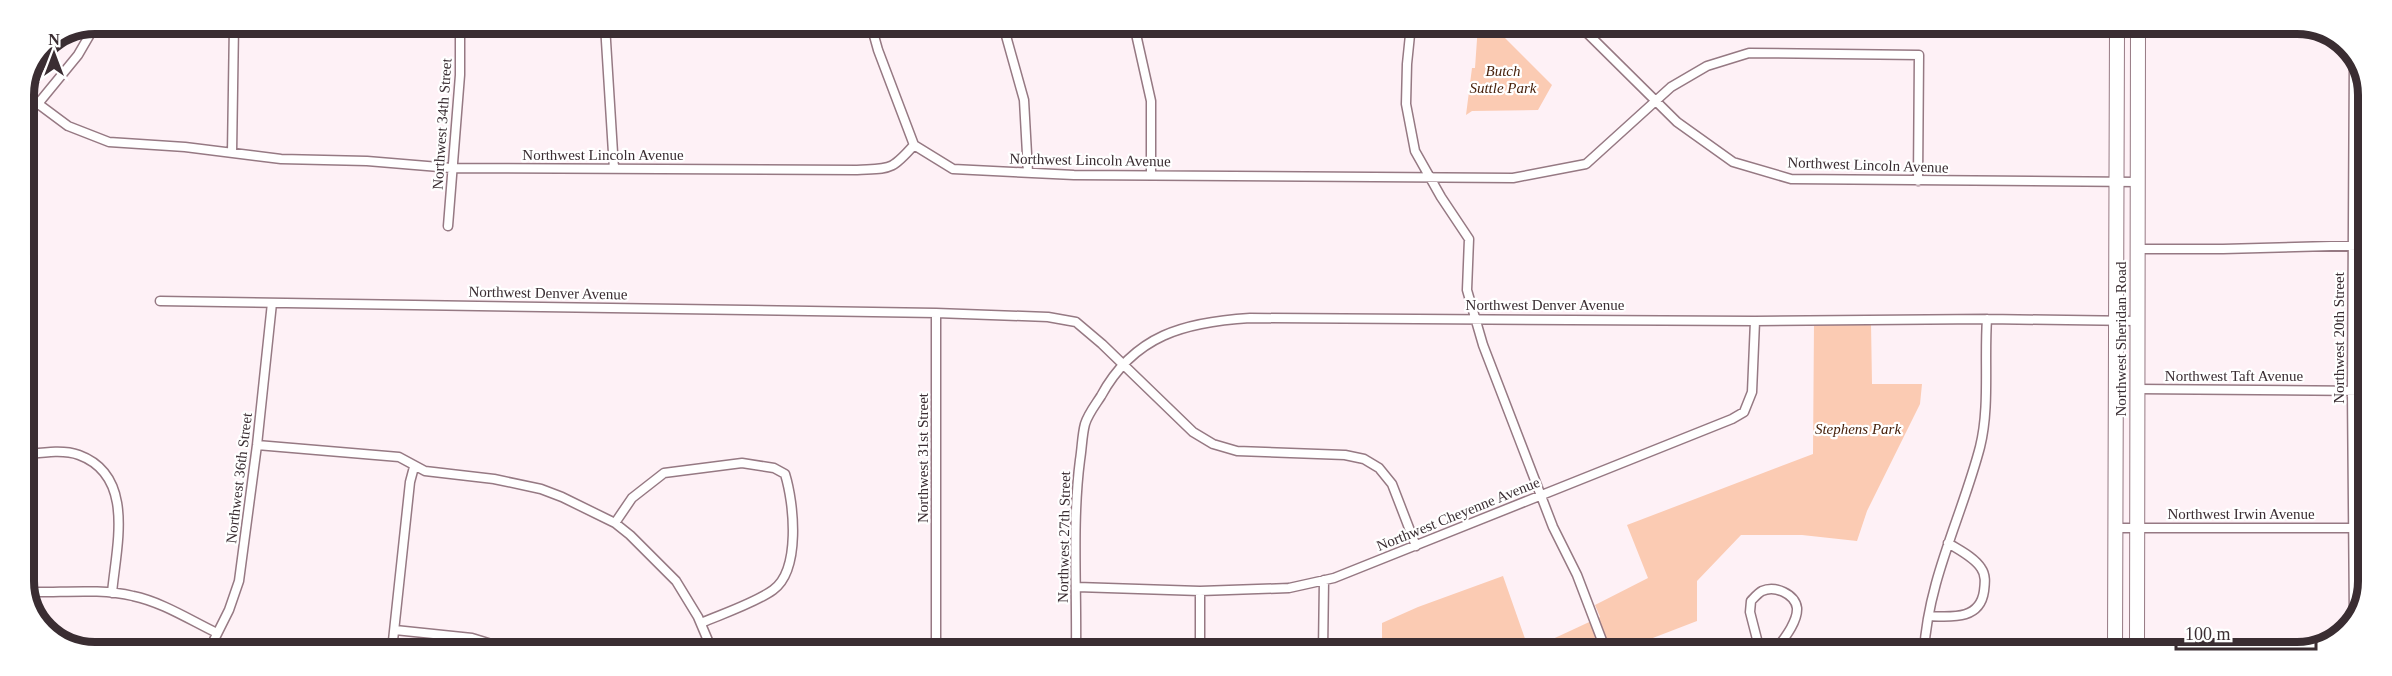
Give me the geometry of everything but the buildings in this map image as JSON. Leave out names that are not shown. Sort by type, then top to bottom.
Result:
[{"type":"main road","name":"Northwest Sheridan Road","points":[[2115,642],[2116,34]]},
{"type":"main road","name":"Northwest Sheridan Road","points":[[2137,642],[2138,34]]},
{"type":"street","points":[[232,153],[234,34]]},
{"type":"street","name":"Northwest 34th Street","points":[[448,226],[460,75],[461,34]]},
{"type":"street","points":[[606,34],[614,169]]},
{"type":"street","points":[[874,34],[914,144]]},
{"type":"street","points":[[1006,34],[1024,100],[1028,172]]},
{"type":"street","points":[[1136,34],[1150,101],[1151,175]]},
{"type":"street","points":[[1410,34],[1406,104],[1415,151],[1469,239],[1467,290],[1483,345],[1553,527],[1578,575],[1603,642]]},
{"type":"street","points":[[1588,34],[1656,100],[1671,87],[1707,66],[1749,53],[1919,55],[1918,181]]},
{"type":"street","points":[[38,105],[78,55],[90,35]]},
{"type":"street","name":"Northwest 20th Street","points":[[2354,77],[2352,245],[2354,601]]},
{"type":"street","name":"Northwest Lincoln Avenue","points":[[34,102],[68,126],[109,142],[281,159],[367,161],[451,168],[890,168],[896,165],[914,144],[953,169],[1151,175],[1513,178],[1586,164],[1656,100],[1677,122],[1733,162],[1791,179],[2138,182]]},
{"type":"street","points":[[2138,249],[2357,245]]},
{"type":"street","name":"Northwest Denver Avenue","points":[[160,301],[936,313]]},
{"type":"street","name":"Northwest 36th Street","points":[[213,642],[239,581],[257,445],[272,303]]},
{"type":"street","points":[[936,313],[1048,317],[1076,322],[1123,364],[1192,432],[1213,444],[1237,451],[1345,455],[1364,459],[1379,468],[1392,484],[1416,546]]},
{"type":"street","name":"Northwest 31st Street","points":[[936,313],[936,642]]},
{"type":"street","name":"Northwest Denver Avenue","points":[[1123,364],[1144,345],[1188,326],[1218,320],[1250,318],[2138,321]]},
{"type":"street","points":[[1925,642],[1935,582],[1980,447],[1986,410],[1984,358],[1987,319]]},
{"type":"street","name":"Northwest Cheyenne Avenue","points":[[1077,587],[1200,591],[1288,588],[1324,580],[1416,546],[1744,412],[1752,392],[1755,321]]},
{"type":"street","name":"Northwest 27th Street","points":[[1076,642],[1077,486],[1085,423],[1107,384],[1123,364]]},
{"type":"street","name":"Northwest Taft Avenue","points":[[2137,389],[2358,391]]},
{"type":"street","points":[[257,445],[399,457],[425,471],[495,479],[541,489],[615,523],[630,535],[676,581],[701,623],[709,642]]},
{"type":"street","points":[[35,454],[52,452],[78,454],[101,467],[114,486],[119,504],[112,593]]},
{"type":"street","points":[[615,523],[632,498],[664,473],[742,463],[774,468],[784,474],[788,485],[793,534],[789,569],[783,581],[772,591],[701,623]]},
{"type":"street","points":[[393,642],[414,467]]},
{"type":"street","name":"Northwest Irwin Avenue","points":[[2115,528],[2358,528]]},
{"type":"street","points":[[1929,616],[1960,617],[1966,615],[1979,606],[1983,597],[1985,574],[1980,566],[1948,543]]},
{"type":"street","points":[[1323,642],[1324,580]]},
{"type":"street","points":[[1758,642],[1750,612],[1751,601],[1762,591],[1774,589],[1785,592],[1793,600],[1797,609],[1795,620],[1781,642]]},
{"type":"street","points":[[1200,591],[1200,642]]},
{"type":"street","points":[[36,592],[132,595],[154,602],[218,633]]},
{"type":"street","points":[[395,630],[472,638],[485,642]]},
{"type":"green space","name":"Butch Suttle Park","points":[[1477,34],[1501,34],[1552,85],[1538,110],[1472,111],[1466,115],[1472,68],[1475,68]]},
{"type":"green space","name":"Stephens Park","points":[[1814,323],[1871,323],[1872,384],[1922,384],[1920,404],[1867,511],[1857,541],[1802,535],[1741,535],[1697,581],[1697,621],[1642,642],[1546,642],[1600,617],[1595,605],[1648,578],[1627,525],[1813,454]]},
{"type":"green space","name":"Stephens Park","points":[[1503,576],[1526,642],[1382,642],[1382,623],[1418,607]]}]
